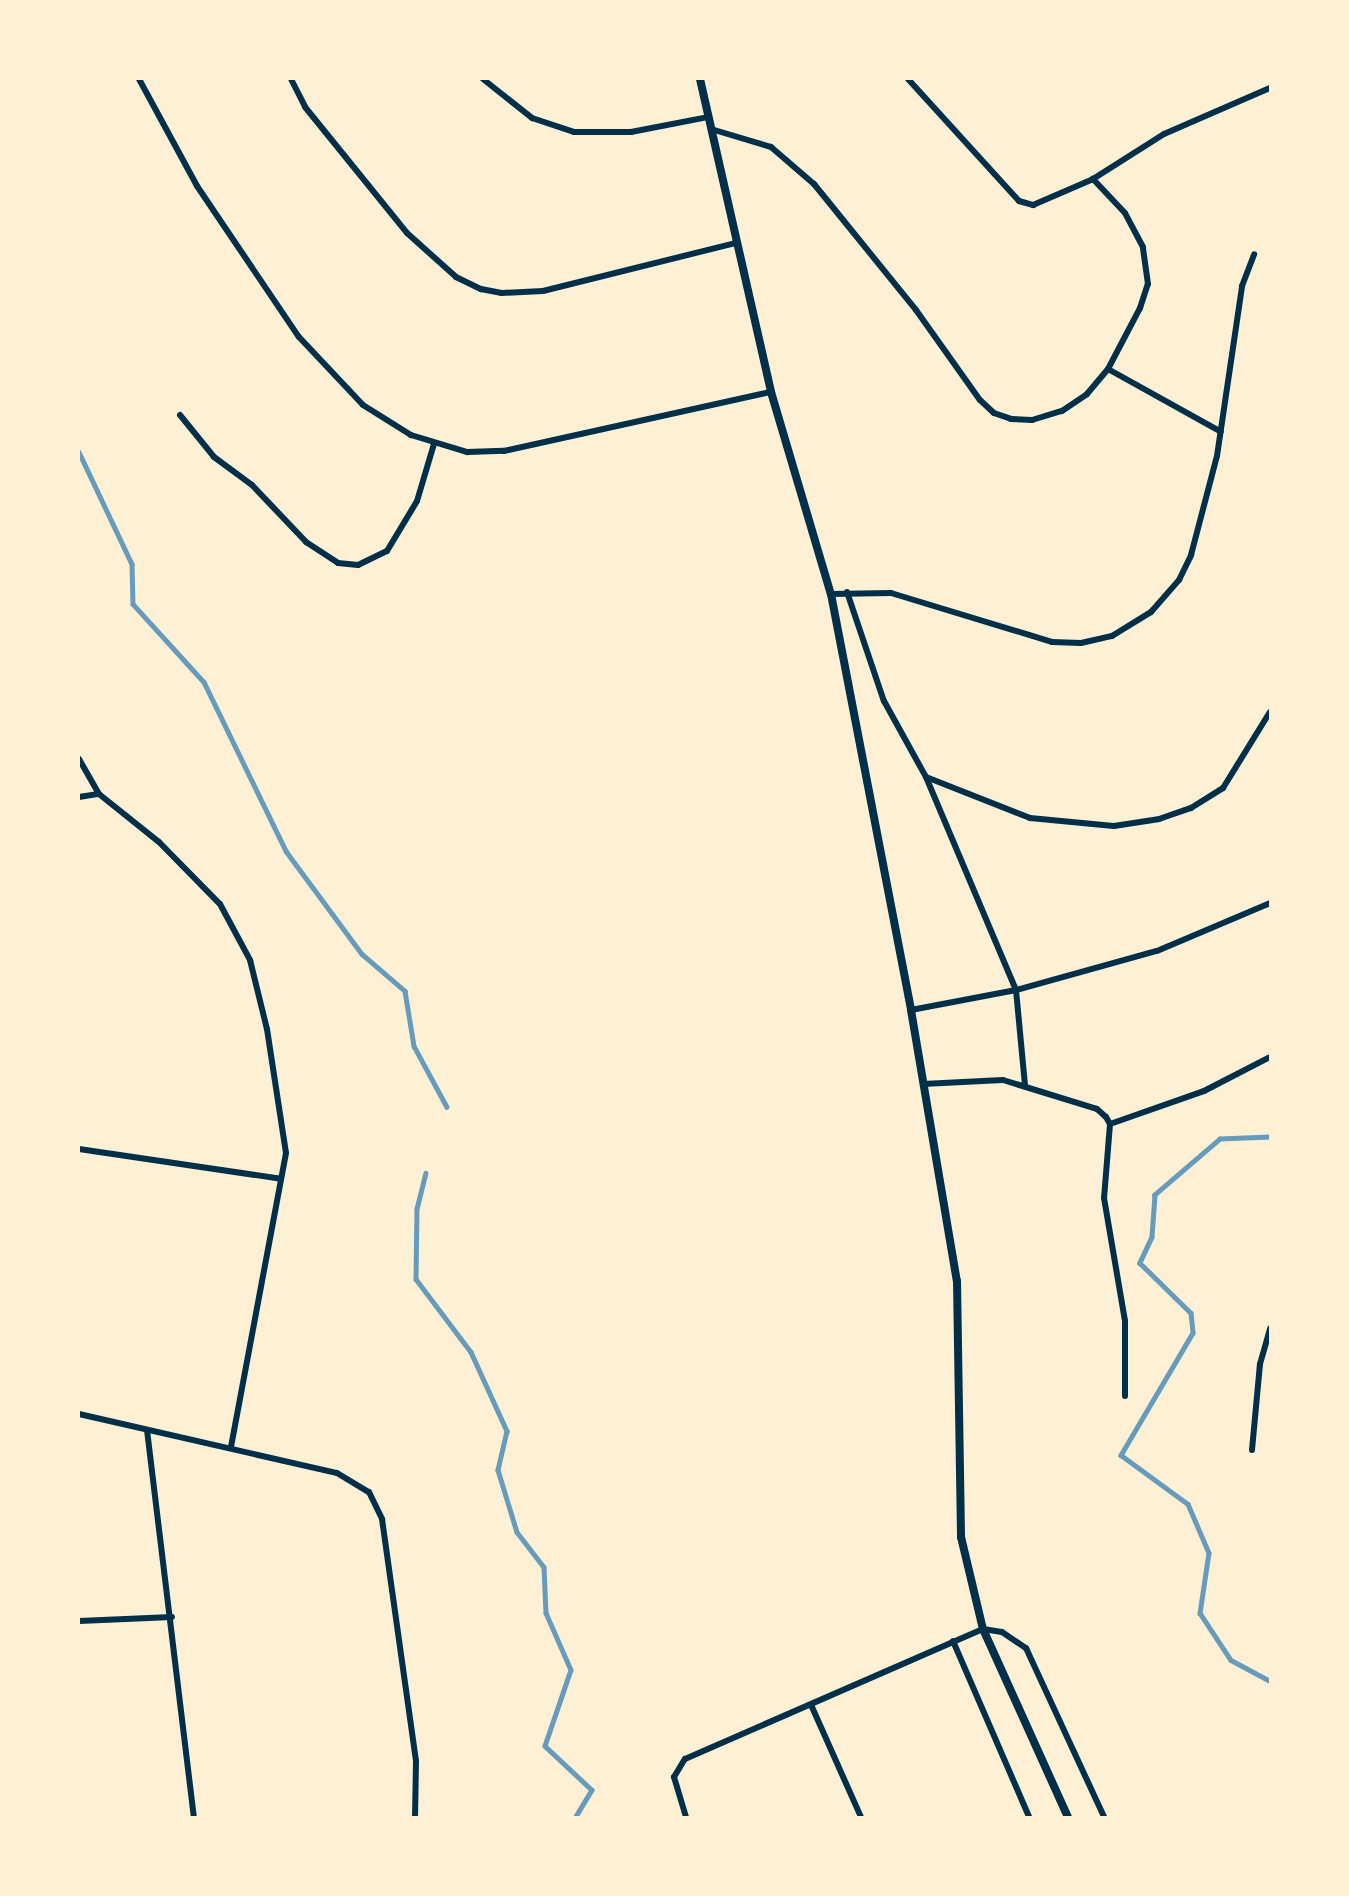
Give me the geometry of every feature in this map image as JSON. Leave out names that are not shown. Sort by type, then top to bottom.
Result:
[{"type":"street","points":[[139,79],[197,186],[299,337],[363,405],[411,435],[467,452],[504,451],[771,392]]},
{"type":"street","points":[[291,79],[305,107],[407,233],[456,277],[481,289],[521,294],[543,291],[736,243]]},
{"type":"street","points":[[483,79],[532,118],[574,132],[631,132],[708,117]]},
{"type":"street","points":[[700,79],[771,392],[831,594],[911,1010],[957,1281],[959,1518],[984,1629],[1068,1817]]},
{"type":"street","points":[[908,79],[1026,204],[1045,204],[1093,179],[1164,134],[1270,88]]},
{"type":"street","points":[[711,129],[771,147],[821,191],[994,413],[1032,420],[1062,411],[1087,394],[1108,369],[1140,308],[1148,267],[1133,225],[1093,179]]},
{"type":"street","points":[[831,594],[891,593],[1052,642],[1081,643],[1112,636],[1151,612],[1179,580],[1205,508],[1221,432],[1242,286],[1254,254]]},
{"type":"street","points":[[1108,369],[1221,432]]},
{"type":"street","points":[[180,415],[214,457],[252,485],[306,542],[323,556],[348,564],[374,561],[387,551],[417,501],[434,444]]},
{"type":"street","points":[[847,592],[884,701],[926,777],[1016,990],[1025,1086]]},
{"type":"street","points":[[926,777],[995,807],[1043,821],[1114,826],[1159,820],[1191,808],[1223,788],[1270,712]]},
{"type":"street","points":[[79,759],[99,794],[202,883],[238,934],[250,960],[278,1084],[287,1135],[231,1447]]},
{"type":"street","points":[[79,797],[99,794]]},
{"type":"street","points":[[911,1010],[1016,990],[1157,951],[1270,903]]},
{"type":"street","points":[[1110,1124],[1204,1091],[1270,1057]]},
{"type":"street","points":[[923,1084],[986,1078],[1025,1086],[1097,1109],[1110,1124],[1104,1198],[1125,1321],[1125,1396]]},
{"type":"street","points":[[79,1149],[281,1179]]},
{"type":"street","points":[[1252,1450],[1260,1364],[1270,1328]]},
{"type":"street","points":[[79,1414],[337,1473],[357,1481],[376,1501],[416,1761],[415,1817]]},
{"type":"street","points":[[147,1430],[172,1617],[194,1817]]},
{"type":"street","points":[[79,1621],[172,1617]]},
{"type":"street","points":[[686,1817],[674,1777],[685,1759],[812,1707],[984,1629],[1002,1632],[1026,1648],[1104,1817]]},
{"type":"street","points":[[953,1641],[1029,1817]]},
{"type":"street","points":[[812,1707],[861,1817]]},
{"type":"waterway","points":[[79,452],[132,564],[133,604],[204,682],[286,851],[362,954],[405,991],[414,1046],[447,1107]]},
{"type":"waterway","points":[[1270,1137],[1220,1139],[1155,1195],[1152,1237],[1140,1263],[1191,1313],[1193,1333],[1121,1455],[1188,1504],[1209,1553],[1200,1613],[1231,1660],[1270,1681]]},
{"type":"waterway","points":[[426,1173],[417,1208],[416,1279],[471,1352],[507,1431],[498,1470],[517,1532],[544,1567],[546,1613],[571,1670],[545,1746],[592,1790],[576,1817]]}]
